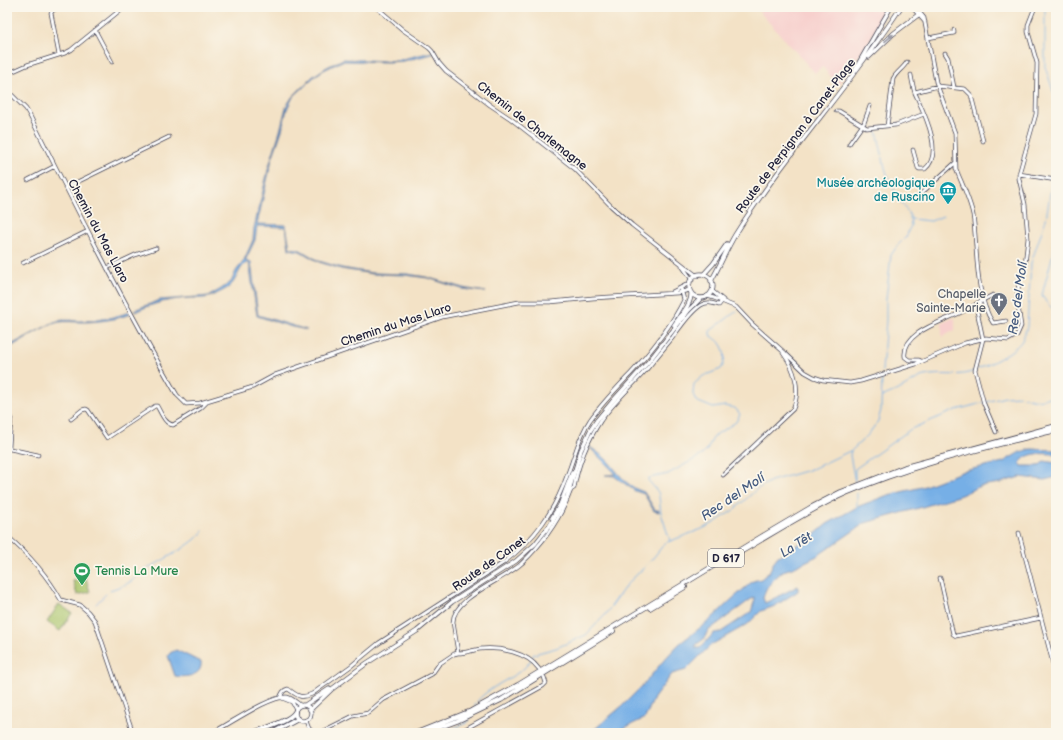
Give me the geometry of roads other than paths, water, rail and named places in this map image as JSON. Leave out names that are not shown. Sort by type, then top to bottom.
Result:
[{"type":"highway","name":"D 617","points":[[416,733],[471,711],[518,686],[761,537],[810,508],[836,495],[905,467],[1056,426]]},
{"type":"highway","name":"D 617","points":[[424,733],[458,721],[516,691],[734,556],[811,511],[844,494],[906,471],[1056,430]]},
{"type":"highway","points":[[252,733],[286,719],[293,715],[295,710]]},
{"type":"highway","points":[[272,733],[298,719]]},
{"type":"main road","points":[[853,73],[891,7]]},
{"type":"main road","name":"Route de Perpignan à Canet-Plage","points":[[703,275],[723,250],[782,164],[872,48],[900,7]]},
{"type":"main road","name":"Route de Perpignan à Canet-Plage","points":[[711,281],[735,235],[757,203],[863,63],[900,7]]},
{"type":"main road","points":[[863,63],[918,11]]},
{"type":"main road","points":[[703,275],[711,281],[712,291],[707,296],[701,298],[696,297],[691,292],[691,281],[697,276],[703,275]]},
{"type":"main road","name":"Route de Canet","points":[[305,705],[378,653],[416,629],[451,601],[515,559],[534,542],[549,524],[560,505],[579,450],[595,419],[610,400],[638,372],[661,344],[690,302],[692,297],[691,292]]},
{"type":"main road","name":"Route de Canet","points":[[310,710],[332,689],[367,663],[417,631],[452,602],[500,572],[525,553],[542,536],[560,510],[570,490],[581,450],[597,420],[649,361],[689,310],[701,298]]},
{"type":"main road","points":[[300,705],[305,705],[310,710],[310,716],[306,720],[298,719],[295,710],[300,705]]},
{"type":"street","points":[[59,55],[51,13],[53,10],[61,7]]},
{"type":"street","points":[[7,74],[27,65],[71,50],[124,7]]},
{"type":"street","name":"Chemin de Charlemagne","points":[[376,7],[403,30],[433,52],[439,63],[446,71],[575,169],[632,225],[697,276]]},
{"type":"street","points":[[912,7],[918,11]]},
{"type":"street","points":[[915,7],[927,29],[938,86],[955,133],[955,163],[972,211],[978,274],[982,298],[993,323],[1006,321]]},
{"type":"street","points":[[712,291],[728,304],[736,307],[752,324],[806,372],[823,380],[844,382],[861,381],[921,362],[965,343],[983,339],[1008,340],[1017,335],[1021,326],[1017,299],[1019,282],[1025,264],[1028,238],[1026,204],[1019,174],[1036,114],[1037,63],[1028,32],[1028,25],[1035,7]]},
{"type":"street","points":[[95,30],[112,62]]},
{"type":"street","points":[[928,38],[954,33],[954,30]]},
{"type":"street","points":[[944,53],[948,58],[954,87]]},
{"type":"street","points":[[887,126],[893,79],[896,74],[903,69],[907,62]]},
{"type":"street","points":[[911,75],[915,92],[929,129],[932,144],[933,155],[931,162],[925,169],[918,168],[913,150]]},
{"type":"street","points":[[915,92],[938,86],[965,89],[971,95],[983,141]]},
{"type":"street","name":"Chemin du Mas Llaro","points":[[8,92],[26,109],[107,268],[177,395],[186,404],[193,405],[253,387],[275,375],[442,316],[519,302],[550,302],[669,294],[681,290]]},
{"type":"street","points":[[849,144],[862,126],[870,106]]},
{"type":"street","points":[[836,111],[839,111],[867,128],[901,124],[924,114]]},
{"type":"street","points":[[66,188],[169,137]]},
{"type":"street","points":[[916,198],[955,163]]},
{"type":"street","points":[[28,180],[55,166]]},
{"type":"street","points":[[1019,174],[1054,180]]},
{"type":"street","points":[[23,263],[88,232]]},
{"type":"street","points":[[107,268],[135,255],[156,248]]},
{"type":"street","name":"Chemin de Charlemagne","points":[[677,260],[684,268],[691,281]]},
{"type":"street","points":[[681,290],[691,281]]},
{"type":"street","points":[[681,290],[691,292]]},
{"type":"street","points":[[280,698],[286,689],[301,697],[312,694],[351,666],[375,646],[503,563],[534,536],[558,499],[582,433],[590,420],[644,359],[671,323],[684,300],[681,290]]},
{"type":"street","points":[[921,362],[919,360],[909,360],[905,358],[905,347],[923,330],[970,309],[982,298],[985,299],[993,295]]},
{"type":"street","points":[[707,296],[723,300]]},
{"type":"street","points":[[982,298],[977,310],[983,339],[976,370],[984,402],[996,432]]},
{"type":"street","points":[[458,653],[453,618],[460,607],[470,597],[523,562],[561,514],[570,490],[574,488],[579,468],[589,444],[601,421],[698,307],[707,302],[719,305],[723,300]]},
{"type":"street","points":[[723,475],[793,409],[796,402],[797,388],[794,371],[780,348]]},
{"type":"street","name":"Chemin du Mas Llaro","points":[[71,419],[82,410],[88,410],[107,438],[155,406],[157,406],[167,423],[173,426],[200,408],[207,401]]},
{"type":"street","points":[[7,412],[10,413],[12,417],[10,449],[12,451],[38,455]]},
{"type":"street","points":[[1018,533],[1056,675]]},
{"type":"street","points":[[7,536],[29,556],[51,584],[61,600],[80,605],[95,621],[133,733]]},
{"type":"street","points":[[940,578],[953,634],[956,636],[1041,618]]},
{"type":"street","points":[[306,720],[310,730],[314,733],[319,733],[353,716],[368,713],[383,700],[432,674],[439,664],[458,653],[479,649],[503,650],[528,658],[535,663],[539,669]]},
{"type":"street","points":[[458,733],[543,686],[546,683],[544,677]]},
{"type":"street","points":[[280,698],[292,702],[295,710]]},
{"type":"street","points":[[212,733],[254,709],[280,698],[290,698],[300,705]]},
{"type":"water","points":[[432,52],[433,54],[403,61],[388,62],[342,61],[322,71],[293,97],[287,109],[282,130],[272,159],[257,224],[286,225],[290,248],[299,249],[319,261],[342,268],[372,273],[408,274],[426,277],[463,288],[486,292],[462,289],[428,278],[405,275],[373,274],[341,269],[319,262],[300,251],[289,249],[286,227],[257,226],[255,240],[245,261],[251,262],[258,315],[307,330],[257,316],[249,262],[243,266],[231,285],[212,296],[204,298],[169,300],[135,312],[134,310],[160,300],[209,296],[231,282],[236,271],[243,262],[253,240],[254,228],[269,166],[286,107],[292,97],[312,77],[325,68],[343,59],[388,61]]},
{"type":"water","points":[[129,312],[130,314],[106,320],[59,322],[40,330],[7,349],[7,347],[54,322],[63,320],[98,320]]},
{"type":"water","points":[[587,445],[605,458],[631,486],[644,492],[655,510],[659,510],[659,512],[654,511],[644,494],[635,491],[614,476],[605,475],[616,474]]},
{"type":"water","points":[[1031,449],[1056,450],[1056,454],[1031,455],[1023,459],[1020,463],[1022,466],[1039,466],[1044,461],[1056,463],[1056,477],[1045,480],[1020,477],[1000,483],[980,486],[961,495],[865,523],[817,556],[783,571],[766,589],[763,598],[765,603],[798,586],[798,591],[775,606],[761,611],[748,624],[711,645],[686,670],[672,674],[654,698],[645,718],[614,733],[590,733],[622,706],[642,686],[679,644],[709,621],[753,581],[761,579],[769,572],[778,556],[814,535],[827,524],[857,507],[888,495],[922,487],[964,471],[1003,462],[1020,452]],"holes":[[[754,597],[755,599],[751,612],[721,632],[714,633],[700,648],[695,648],[696,645],[705,638],[709,630]]]},
{"type":"water","points":[[176,650],[201,662],[201,667],[196,673],[184,677],[175,676],[168,656]]},
{"type":"waterway","name":"Rec del Molí","points":[[1045,7],[1045,67],[1056,99]]},
{"type":"waterway","points":[[877,131],[885,168],[890,183],[910,216],[911,226],[907,236],[891,255],[886,299],[882,371]]},
{"type":"waterway","name":"Rec del Molí","points":[[1053,178],[1056,161]]},
{"type":"waterway","name":"Rec del Molí","points":[[977,369],[1007,354],[1017,346],[1024,337],[1027,327],[1031,263],[1046,219],[1052,181]]},
{"type":"waterway","points":[[911,219],[931,221],[943,216]]},
{"type":"waterway","points":[[1056,242],[1042,295],[1046,302],[1056,312]]},
{"type":"waterway","points":[[670,541],[661,513],[658,492],[648,480],[649,478],[668,474],[702,455],[707,450],[714,436],[736,422],[740,414],[735,408],[725,406],[713,408],[696,401],[693,394],[694,384],[703,376],[721,369],[724,363],[725,356],[722,346],[710,335],[710,331],[737,311]]},
{"type":"waterway","name":"Rec del Molí","points":[[882,397],[924,376],[956,375],[974,371]]},
{"type":"waterway","name":"Rec del Molí","points":[[475,705],[483,695],[523,669],[534,654],[556,648],[586,635],[605,615],[627,584],[649,563],[665,543],[714,523],[735,509],[757,489],[771,481],[812,469],[852,450],[868,435],[878,421],[881,410],[882,376]]},
{"type":"waterway","points":[[855,479],[855,469],[911,429],[956,410],[1005,397],[1019,396],[1037,400],[1056,396]]},
{"type":"waterway","points":[[851,451],[850,455],[855,482]]},
{"type":"waterway","points":[[857,493],[857,508]]},
{"type":"waterway","points":[[124,585],[132,581],[142,572],[193,541],[203,531]]},
{"type":"waterway","points":[[110,590],[122,586]]},
{"type":"waterway","points":[[96,604],[106,594]]},
{"type":"waterway","name":"Rec del Molí","points":[[443,733],[468,722],[470,719]]},
{"type":"place","name":"Musée archéologique de Ruscino","points":[[948,205]]},
{"type":"place","name":"Chapelle Sainte-Marie","points":[[999,316]]},
{"type":"place","name":"Tennis La Mure","points":[[82,586]]},
{"type":"water label","name":"La Têt","points":[[796,545]]}]
